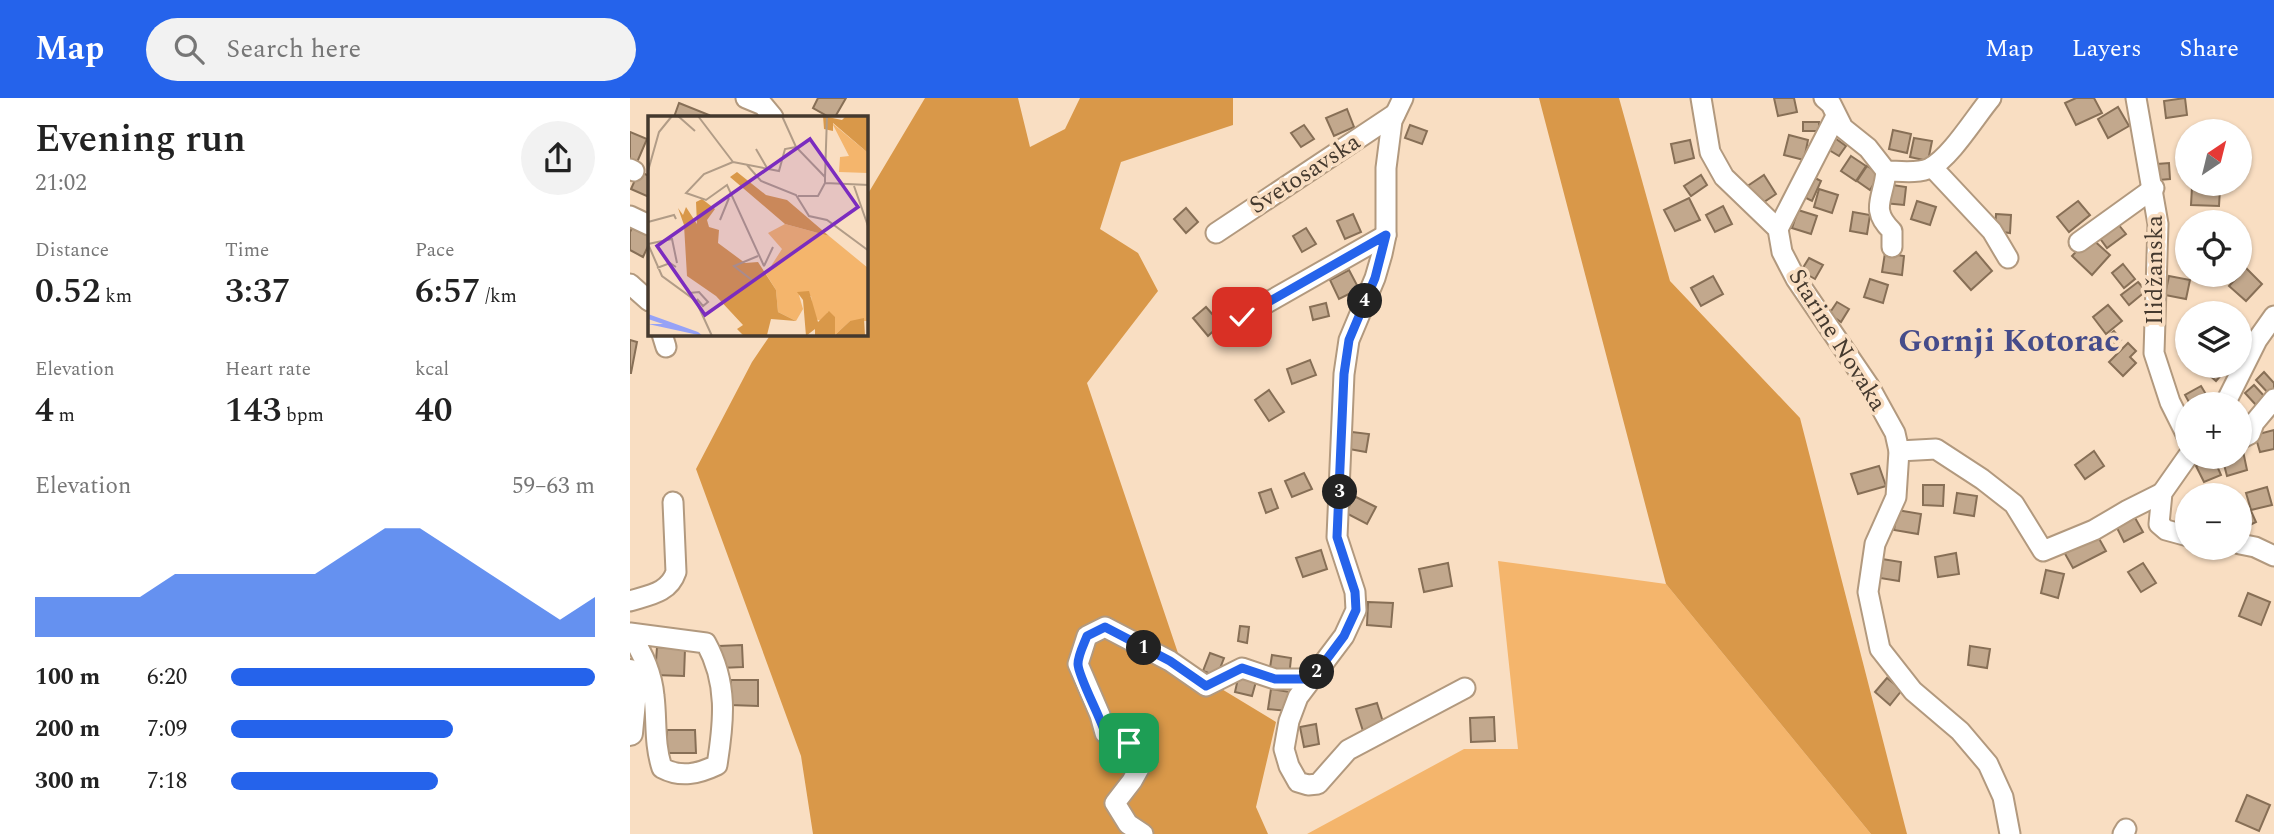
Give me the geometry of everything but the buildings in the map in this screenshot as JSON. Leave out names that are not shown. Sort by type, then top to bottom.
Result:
[{"type":"main road","points":[[630,672],[634,691],[630,733]]},
{"type":"street","points":[[746,98],[763,105],[772,116]]},
{"type":"street","name":"Starine Novaka","points":[[1701,98],[1710,152],[1724,177],[1777,229],[1782,252],[1796,279],[1869,386],[1895,433],[1899,451],[1896,497],[1875,544],[1868,592],[1878,639],[1881,649],[1913,691],[1961,731],[1988,764],[2003,797],[2010,834]]},
{"type":"street","points":[[1824,98],[1831,104],[1843,128],[1868,148],[1886,172]]},
{"type":"street","points":[[1886,172],[1928,170],[1966,131],[1991,98]]},
{"type":"street","name":"Ilidžanska","points":[[2136,98],[2154,188],[2158,225],[2154,353],[2175,412]]},
{"type":"street","name":"Svetosavska","points":[[1216,233],[1399,106]]},
{"type":"street","name":"Svetosavska","points":[[1399,106],[1392,121],[1386,168],[1386,235],[1375,278],[1349,340],[1344,374],[1337,537],[1355,592],[1356,610],[1344,636],[1298,697],[1289,721],[1284,749],[1289,766],[1298,782],[1318,784],[1348,750],[1465,688]]},
{"type":"street","points":[[1777,229],[1836,116]]},
{"type":"street","points":[[1932,167],[1992,231],[2008,258]]},
{"type":"street","points":[[1886,172],[1879,210],[1881,220],[1892,231],[1892,247]]},
{"type":"street","points":[[2079,242],[2154,188]]},
{"type":"street","points":[[630,216],[648,225]]},
{"type":"street","points":[[1242,317],[1386,235]]},
{"type":"street","points":[[630,284],[648,300]]},
{"type":"street","points":[[2231,392],[2257,340],[2274,316]]},
{"type":"street","points":[[2252,427],[2274,399]]},
{"type":"street","points":[[1899,451],[1936,449],[1982,479],[2014,504],[2043,551],[2094,530],[2162,494]]},
{"type":"street","points":[[2175,532],[2159,524],[2162,494],[2179,469]]},
{"type":"street","points":[[630,601],[664,591],[673,582],[676,572],[673,502]]},
{"type":"street","points":[[2252,546],[2274,556]]},
{"type":"street","points":[[1143,834],[1128,824],[1115,803],[1132,781],[1146,755],[1129,743],[1105,733],[1078,664],[1087,636],[1105,627],[1170,661],[1206,686],[1242,668],[1275,679],[1312,679]]},
{"type":"street","points":[[630,634],[706,643],[716,662],[723,691],[722,731],[717,765],[702,772],[686,774],[673,774],[662,768],[657,755],[654,693],[644,655],[630,634]]},
{"type":"shaded area","points":[[925,98],[1018,98],[1030,147],[1065,129],[1080,98],[1233,98],[1233,125],[1121,162],[1100,229],[1138,253],[1158,291],[1087,383],[1182,665],[1276,722],[1256,807],[1268,834],[813,834],[801,756],[696,469],[752,362],[770,336],[868,336],[868,194]]},
{"type":"shaded area","points":[[1539,98],[1619,98],[1670,281],[1800,418],[1907,834],[1871,834],[1666,584]]},
{"type":"shaded area","points":[[1498,561],[1666,584],[1871,834],[1307,834],[1464,749],[1518,749]]},
{"type":"district","name":"Gornji Kotorac","points":[[2009,341]]},
{"type":"route","points":[[1129,743],[1105,733],[1100,715],[1088,691],[1078,664],[1087,636],[1105,627],[1170,661],[1206,686],[1242,668],[1275,679],[1312,679],[1344,636],[1356,610],[1355,592],[1337,537],[1344,374],[1349,340],[1375,278],[1386,235],[1242,317]]}]
